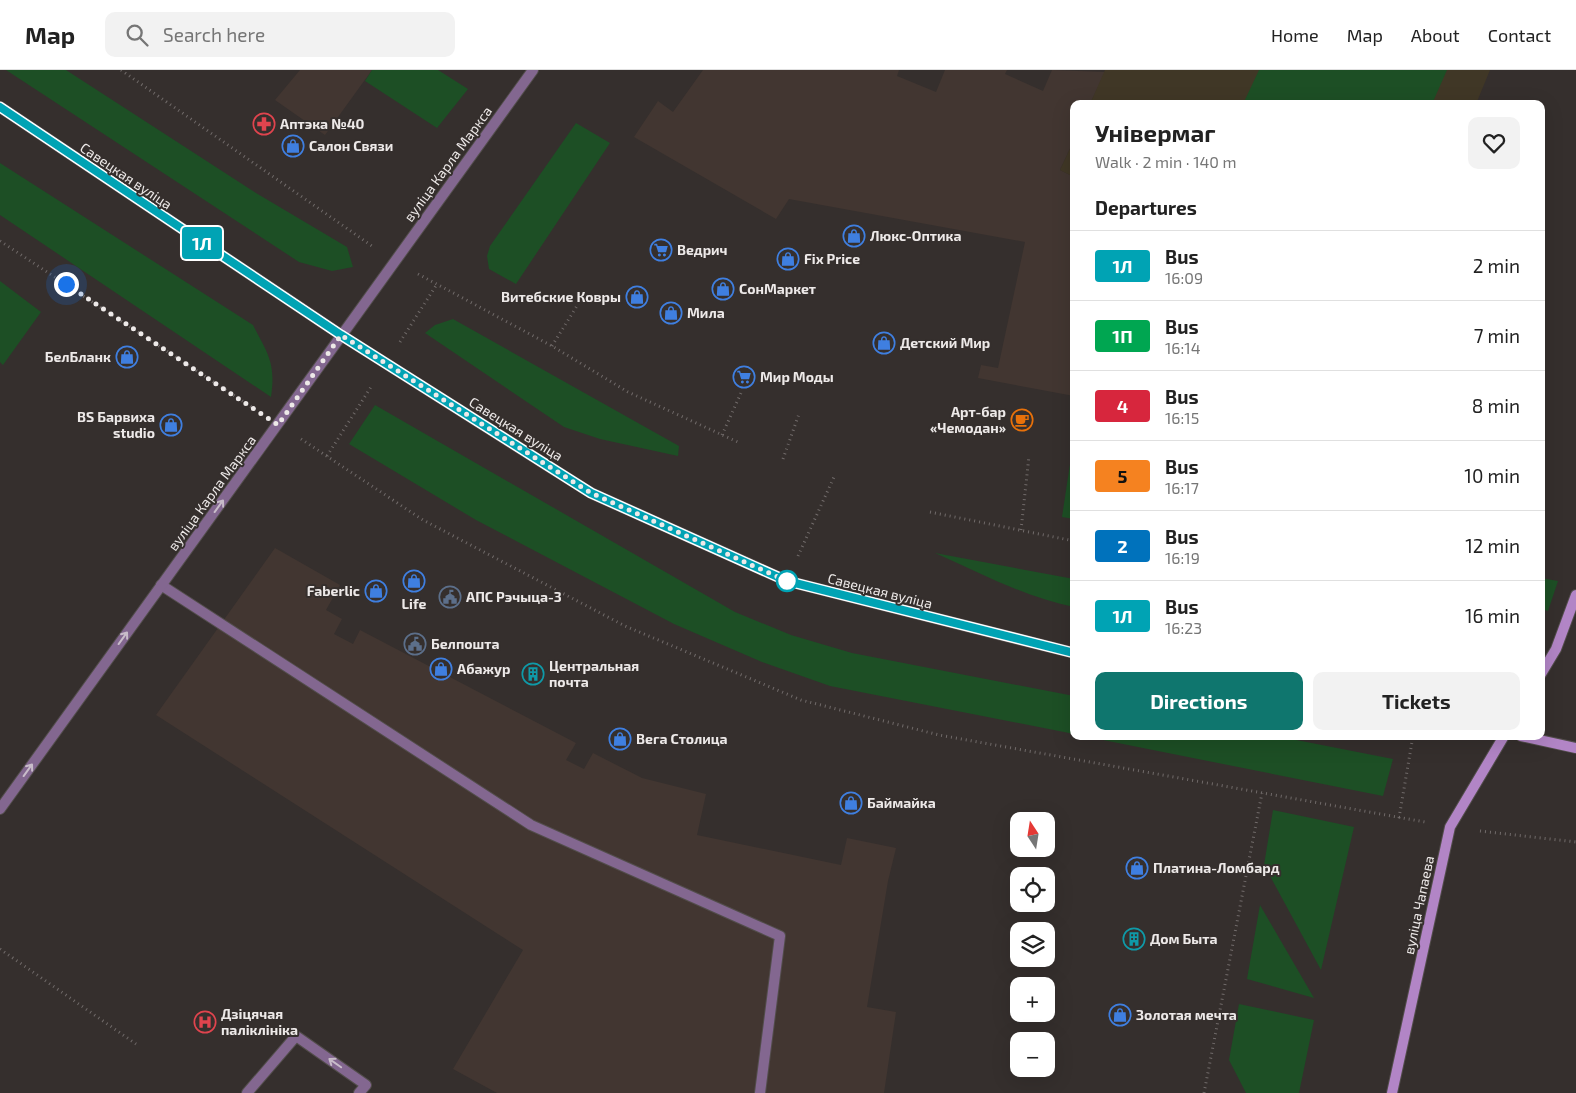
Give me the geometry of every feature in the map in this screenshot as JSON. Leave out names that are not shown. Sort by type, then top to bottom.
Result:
[{"type":"street","name":"вуліца Карла Маркса","points":[[0,809],[533,70]]},
{"type":"street","name":"Савецкая вуліца","points":[[0,107],[341,335],[591,493],[787,581],[1070,652]]},
{"type":"street","points":[[162,585],[531,825],[780,936],[760,1093]]},
{"type":"street","points":[[1545,667],[1556,649],[1576,595]]},
{"type":"street","name":"вуліца Чапаева","points":[[1392,1093],[1450,826],[1502,740]]},
{"type":"street","points":[[1539,740],[1576,748]]},
{"type":"street","points":[[247,1093],[296,1036],[366,1085],[359,1093]]},
{"type":"path","points":[[0,241],[423,520],[616,621],[801,700],[939,735],[1399,818],[1576,842]]},
{"type":"path","points":[[552,346],[580,301]]},
{"type":"path","points":[[722,436],[741,393]]},
{"type":"path","points":[[783,459],[799,414]]},
{"type":"path","points":[[1021,530],[1029,456]]},
{"type":"path","points":[[787,581],[834,477]]},
{"type":"path","points":[[930,512],[1070,540]]},
{"type":"path","points":[[1399,818],[1412,740]]},
{"type":"path","points":[[1204,1093],[1262,793]]},
{"type":"path","points":[[0,949],[136,1044]]},
{"type":"shaded area","points":[[300,70],[372,70],[325,135],[275,100]]},
{"type":"shaded area","points":[[703,70],[899,70],[897,76],[936,92],[945,70],[1007,70],[1005,74],[1043,91],[1052,70],[1105,72],[1092,100],[1070,100],[1070,149],[1060,170],[1070,175],[1070,395],[978,378],[981,365],[998,368],[1025,242],[789,199],[776,219],[634,137],[658,101],[673,112]]},
{"type":"shaded area","points":[[1105,70],[1490,70],[1478,100],[1092,100]]},
{"type":"shaded area","points":[[1070,149],[1070,175],[1060,170]]},
{"type":"shaded area","points":[[275,548],[340,585],[326,610],[342,619],[334,634],[353,644],[360,630],[576,743],[566,760],[584,769],[593,753],[642,778],[706,794],[697,835],[841,865],[847,838],[896,848],[888,881],[867,1007],[896,1012],[884,1093],[497,1093],[453,1069],[523,950],[156,715]]},
{"type":"green space","points":[[6,70],[66,70],[256,193],[347,247],[353,267],[332,271],[299,262]]},
{"type":"green space","points":[[372,70],[438,70],[468,89],[437,128],[365,81]]},
{"type":"green space","points":[[1259,70],[1447,70],[1434,100],[1245,100]]},
{"type":"green space","points":[[576,123],[610,143],[516,284],[489,269],[487,256],[490,246]]},
{"type":"green space","points":[[0,163],[253,325],[270,359],[272,375],[271,397],[0,215]]},
{"type":"green space","points":[[0,281],[41,312],[3,365],[0,362]]},
{"type":"green space","points":[[453,319],[679,446],[678,456],[600,439],[564,427],[425,333],[435,325]]},
{"type":"green space","points":[[375,405],[735,612],[791,635],[852,653],[1070,695],[1070,733],[830,686],[762,662],[674,624],[476,520],[349,444]]},
{"type":"green space","points":[[1070,464],[1070,518],[1062,517]]},
{"type":"green space","points":[[935,553],[1070,578],[1070,606],[1020,591]]},
{"type":"green space","points":[[1545,579],[1558,581],[1548,611],[1545,610]]},
{"type":"green space","points":[[1103,740],[1296,740],[1393,759],[1383,796]]},
{"type":"green space","points":[[1273,810],[1354,827],[1321,970],[1264,865]]},
{"type":"green space","points":[[1260,905],[1314,998],[1247,979]]},
{"type":"green space","points":[[1239,1004],[1314,1020],[1299,1093],[1246,1093],[1229,1060]]},
{"type":"bus line","name":"1Л","points":[[0,107],[341,335],[591,493],[787,581],[1070,652]]},
{"type":"place","name":"Аптэка №40","points":[[264,124]]},
{"type":"place","name":"Салон Связи","points":[[293,146]]},
{"type":"place","name":"Люкс-Оптика","points":[[854,236]]},
{"type":"place","name":"Ведрич","points":[[661,250]]},
{"type":"place","name":"Fix Price","points":[[788,259]]},
{"type":"place","name":"СонМаркет","points":[[723,289]]},
{"type":"place","name":"Витебские Ковры","points":[[637,297]]},
{"type":"place","name":"Мила","points":[[671,313]]},
{"type":"place","name":"Детский Мир","points":[[884,343]]},
{"type":"place","name":"БелБланк","points":[[127,357]]},
{"type":"place","name":"Мир Моды","points":[[744,377]]},
{"type":"place","name":"Арт-бар «Чемодан»","points":[[1022,420]]},
{"type":"place","name":"BS Барвиха studio","points":[[171,425]]},
{"type":"place","name":"Life","points":[[414,581]]},
{"type":"place","name":"Faberlic","points":[[376,591]]},
{"type":"place","name":"АПС Рэчыца-3","points":[[450,597]]},
{"type":"place","name":"Белпошта","points":[[415,644]]},
{"type":"place","name":"Абажур","points":[[441,669]]},
{"type":"place","name":"Центральная почта","points":[[533,674]]},
{"type":"place","name":"Вега Столица","points":[[620,739]]},
{"type":"place","name":"Баймайка","points":[[851,803]]},
{"type":"place","name":"Платина-Ломбард","points":[[1137,868]]},
{"type":"place","name":"Дом Быта","points":[[1134,939]]},
{"type":"place","name":"Золотая мечта","points":[[1120,1015]]},
{"type":"place","name":"Дзіцячая паліклініка","points":[[205,1022]]},
{"type":"route","points":[[66,284],[278,425],[341,335],[591,493],[787,581]]}]
